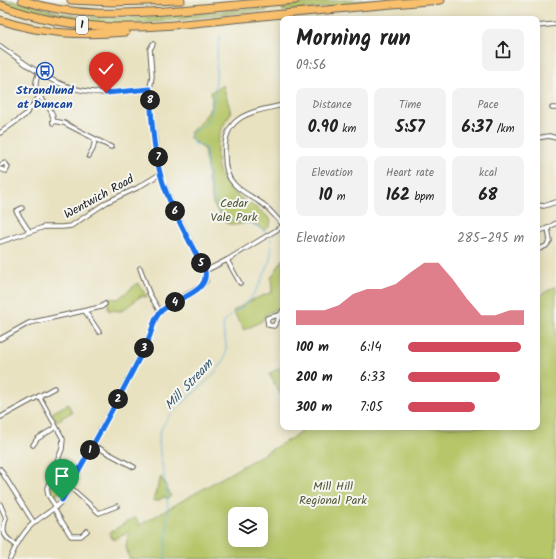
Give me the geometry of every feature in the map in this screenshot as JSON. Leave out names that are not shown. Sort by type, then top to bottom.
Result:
[{"type":"highway","name":"1","points":[[22,0],[78,13],[126,14],[295,0]]},
{"type":"highway","points":[[71,0],[181,0]]},
{"type":"highway","points":[[86,0],[94,1]]},
{"type":"highway","name":"1","points":[[0,5],[32,16],[66,24],[100,27],[166,25],[441,0]]},
{"type":"highway","points":[[0,20],[42,32],[81,35],[155,29],[166,25]]},
{"type":"street","points":[[540,26],[556,24]]},
{"type":"street","points":[[10,559],[16,545],[34,523],[55,508],[70,487],[146,345],[160,312],[200,287],[206,281],[205,271],[174,209],[160,174],[152,124],[150,89],[152,76],[150,49],[152,44]]},
{"type":"street","points":[[0,46],[39,73],[57,83],[78,91],[106,93],[150,89]]},
{"type":"street","points":[[39,73],[36,79],[36,93],[52,112],[53,122],[64,123],[111,147]]},
{"type":"street","points":[[0,133],[25,115],[39,97]]},
{"type":"street","points":[[280,106],[251,112],[240,117],[229,130],[224,145],[228,174],[234,184],[263,205],[280,223]]},
{"type":"street","points":[[540,138],[549,136],[556,138]]},
{"type":"street","points":[[89,156],[93,149],[95,140]]},
{"type":"street","points":[[0,163],[5,163],[7,169],[4,171],[0,169]]},
{"type":"street","name":"Wentwich Road","points":[[0,242],[28,231],[44,227],[71,226],[107,202],[137,188],[160,174]]},
{"type":"street","points":[[540,205],[544,206],[556,202]]},
{"type":"street","points":[[22,208],[16,211],[28,231]]},
{"type":"street","points":[[540,231],[556,223]]},
{"type":"street","points":[[205,271],[227,260],[280,228]]},
{"type":"street","points":[[540,249],[546,246],[550,241],[548,228]]},
{"type":"street","points":[[227,260],[240,283]]},
{"type":"street","points":[[140,268],[149,294],[160,312]]},
{"type":"street","points":[[0,339],[29,323],[101,307],[105,304]]},
{"type":"street","points":[[85,311],[99,332]]},
{"type":"street","points":[[1,417],[54,388]]},
{"type":"street","points":[[39,396],[63,439],[62,449],[48,488],[48,495],[71,536],[81,536],[87,531]]},
{"type":"street","points":[[33,445],[37,439],[56,427]]},
{"type":"street","points":[[93,445],[134,467]]},
{"type":"street","points":[[0,469],[34,523]]},
{"type":"street","points":[[70,487],[99,512],[117,506]]},
{"type":"street","points":[[0,504],[6,518],[3,527],[5,536],[9,541],[16,545]]},
{"type":"green space","points":[[0,0],[20,2],[70,15],[103,18],[150,17],[266,7],[269,8],[266,11],[117,24],[83,22],[59,18],[12,6],[0,2]]},
{"type":"green space","points":[[343,0],[405,0],[283,11],[282,9],[284,6]]},
{"type":"green space","name":"Cedar Vale Park","points":[[223,85],[231,113],[220,133],[217,154],[218,165],[226,185],[243,200],[262,212],[271,220],[270,226],[264,230],[251,222],[235,225],[226,223],[213,204],[204,149],[189,137],[190,133],[209,110],[212,99],[211,92]]},
{"type":"green space","points":[[280,264],[280,304],[276,309],[266,314],[262,321],[244,330],[233,311],[252,300],[272,292],[271,278]]},
{"type":"green space","points":[[138,283],[147,297],[141,296],[122,311],[108,310],[108,298],[118,299]]},
{"type":"green space","name":"Mill Hill Regional Park","points":[[556,286],[556,559],[129,559],[126,546],[129,532],[113,540],[109,533],[135,517],[140,525],[302,432],[301,430],[540,430],[540,295]]},
{"type":"green space","points":[[280,368],[280,393],[269,374]]},
{"type":"green space","points":[[68,404],[72,412],[57,421],[52,413]]},
{"type":"green space","points":[[161,477],[171,496],[168,499],[164,497],[157,501],[153,500]]},
{"type":"green space","points":[[52,483],[62,488],[54,499],[50,491]]},
{"type":"waterway","name":"Mill Stream","points":[[220,37],[213,106],[206,123],[191,134],[193,143],[204,146],[206,149],[208,181],[219,210],[226,218],[253,224],[266,232]]},
{"type":"waterway","name":"Mill Stream","points":[[165,559],[168,503],[159,445],[160,432],[165,422],[174,411],[206,382],[223,362],[226,352],[223,325],[230,316],[246,304],[261,282],[269,263],[272,245],[270,238]]},
{"type":"place","name":"Strandlund at Duncan","points":[[45,71]]},
{"type":"route","points":[[62,500],[109,416],[146,345],[157,316],[167,306],[200,287],[206,281],[205,271],[174,209],[160,174],[152,124],[150,89],[106,93]]}]
